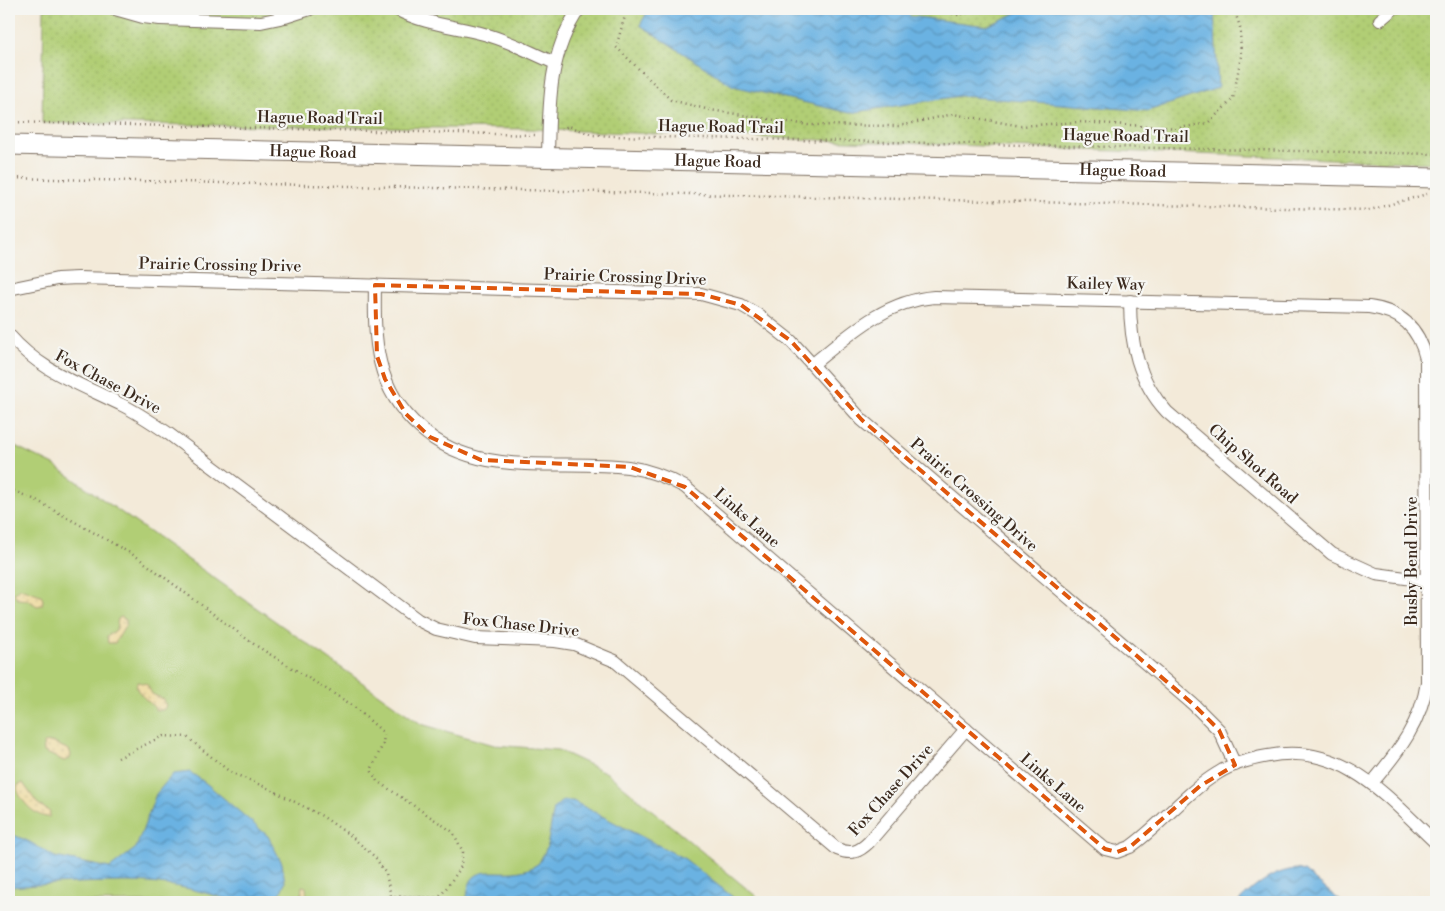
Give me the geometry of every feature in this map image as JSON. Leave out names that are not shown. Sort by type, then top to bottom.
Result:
[{"type":"main road","name":"Hague Road","points":[[9,145],[1433,180]]},
{"type":"street","points":[[115,9],[143,17],[160,19],[261,22],[310,9]]},
{"type":"street","points":[[396,9],[420,20],[500,39],[554,64]]},
{"type":"street","points":[[548,158],[551,79],[554,64],[562,39],[578,9]]},
{"type":"street","points":[[1380,20],[1392,9]]},
{"type":"street","name":"Prairie Crossing Drive","points":[[9,288],[57,279],[78,278],[701,294],[741,305],[758,315],[791,341],[862,420],[1209,719],[1226,742],[1235,764]]},
{"type":"street","name":"Links Lane","points":[[375,285],[374,328],[377,356],[385,379],[406,414],[430,437],[444,446],[481,460],[522,464],[630,468],[670,479],[685,487],[1105,849],[1117,852],[1125,850],[1138,842],[1200,786],[1217,773],[1235,764]]},
{"type":"street","name":"Kailey Way","points":[[813,364],[875,316],[920,298],[1369,307],[1393,312],[1412,326]]},
{"type":"street","name":"Chip Shot Road","points":[[1130,301],[1132,337],[1140,370],[1156,400],[1167,412],[1332,554],[1376,574],[1428,581]]},
{"type":"street","name":"Busby Bend Drive","points":[[1372,782],[1407,740],[1422,708],[1428,675],[1426,359],[1424,348],[1412,326]]},
{"type":"street","name":"Fox Chase Drive","points":[[9,336],[25,354],[50,371],[127,408],[162,429],[418,620],[436,629],[475,638],[555,641],[574,644],[616,661],[837,849],[844,852],[856,852],[869,842],[966,729]]},
{"type":"street","points":[[1235,764],[1278,754],[1310,755],[1345,766],[1372,782],[1436,843]]},
{"type":"path","points":[[627,9],[616,47],[671,100],[710,110],[808,125],[899,126],[953,114],[1021,126],[1079,122],[1179,128],[1208,123],[1233,99],[1241,56],[1240,27],[1234,9]]},
{"type":"path","points":[[938,9],[957,15],[987,9]]},
{"type":"path","name":"Hague Road Trail","points":[[9,122],[548,135],[569,126],[592,135],[613,136],[1436,154]]},
{"type":"path","points":[[9,178],[1370,210],[1428,194],[1436,195]]},
{"type":"path","points":[[9,489],[36,500],[137,557],[255,645],[352,705],[384,733],[383,744],[371,770],[377,781],[453,832],[463,852],[460,869],[439,898]]},
{"type":"path","points":[[118,758],[162,736],[188,737],[230,772],[270,789],[322,816],[352,836],[375,857],[386,874],[391,896],[389,902]]},
{"type":"path","points":[[391,896],[439,898]]},
{"type":"path","points":[[439,898],[442,902]]},
{"type":"highlighted area","points":[[375,285],[701,294],[741,305],[791,341],[862,420],[1194,705],[1219,730],[1235,765],[1200,786],[1130,847],[1117,852],[1105,849],[685,487],[630,467],[481,460],[430,437],[406,414],[385,379],[377,356]]},
{"type":"green space","points":[[44,9],[1436,9],[1436,163],[526,129],[42,123]]},
{"type":"green space","points":[[9,443],[54,465],[421,724],[494,745],[558,750],[607,773],[763,902],[9,902]]},
{"type":"sand","points":[[20,588],[41,595],[42,605],[37,606],[28,600],[17,599],[14,593]]},
{"type":"sand","points":[[121,617],[126,620],[126,625],[115,643],[108,643],[107,636],[116,630],[118,619]]},
{"type":"sand","points":[[138,682],[147,684],[152,694],[163,699],[166,706],[163,710],[156,710],[142,695],[137,689],[136,685]]},
{"type":"sand","points":[[52,742],[69,750],[71,754],[70,759],[64,761],[44,752],[43,743]]},
{"type":"sand","points":[[23,783],[37,803],[50,812],[49,817],[33,811],[20,796],[17,786]]},
{"type":"sand","points":[[302,886],[306,887],[307,902],[301,902]]},
{"type":"water","points":[[649,9],[905,9],[910,16],[987,26],[1025,9],[1214,9],[1218,88],[1148,111],[960,96],[850,113],[733,86],[640,25]]},
{"type":"water","points":[[190,772],[207,784],[268,836],[282,863],[285,882],[280,894],[268,899],[244,901],[162,884],[139,882],[9,887],[9,833],[30,842],[55,857],[110,868],[136,848],[156,794],[173,774]]},
{"type":"water","points":[[562,801],[573,801],[685,859],[739,902],[467,902],[469,886],[474,877],[481,873],[514,872],[527,869],[539,863],[547,847],[554,808]]},
{"type":"water","points":[[1297,869],[1304,871],[1342,902],[1238,902],[1272,876]]}]
